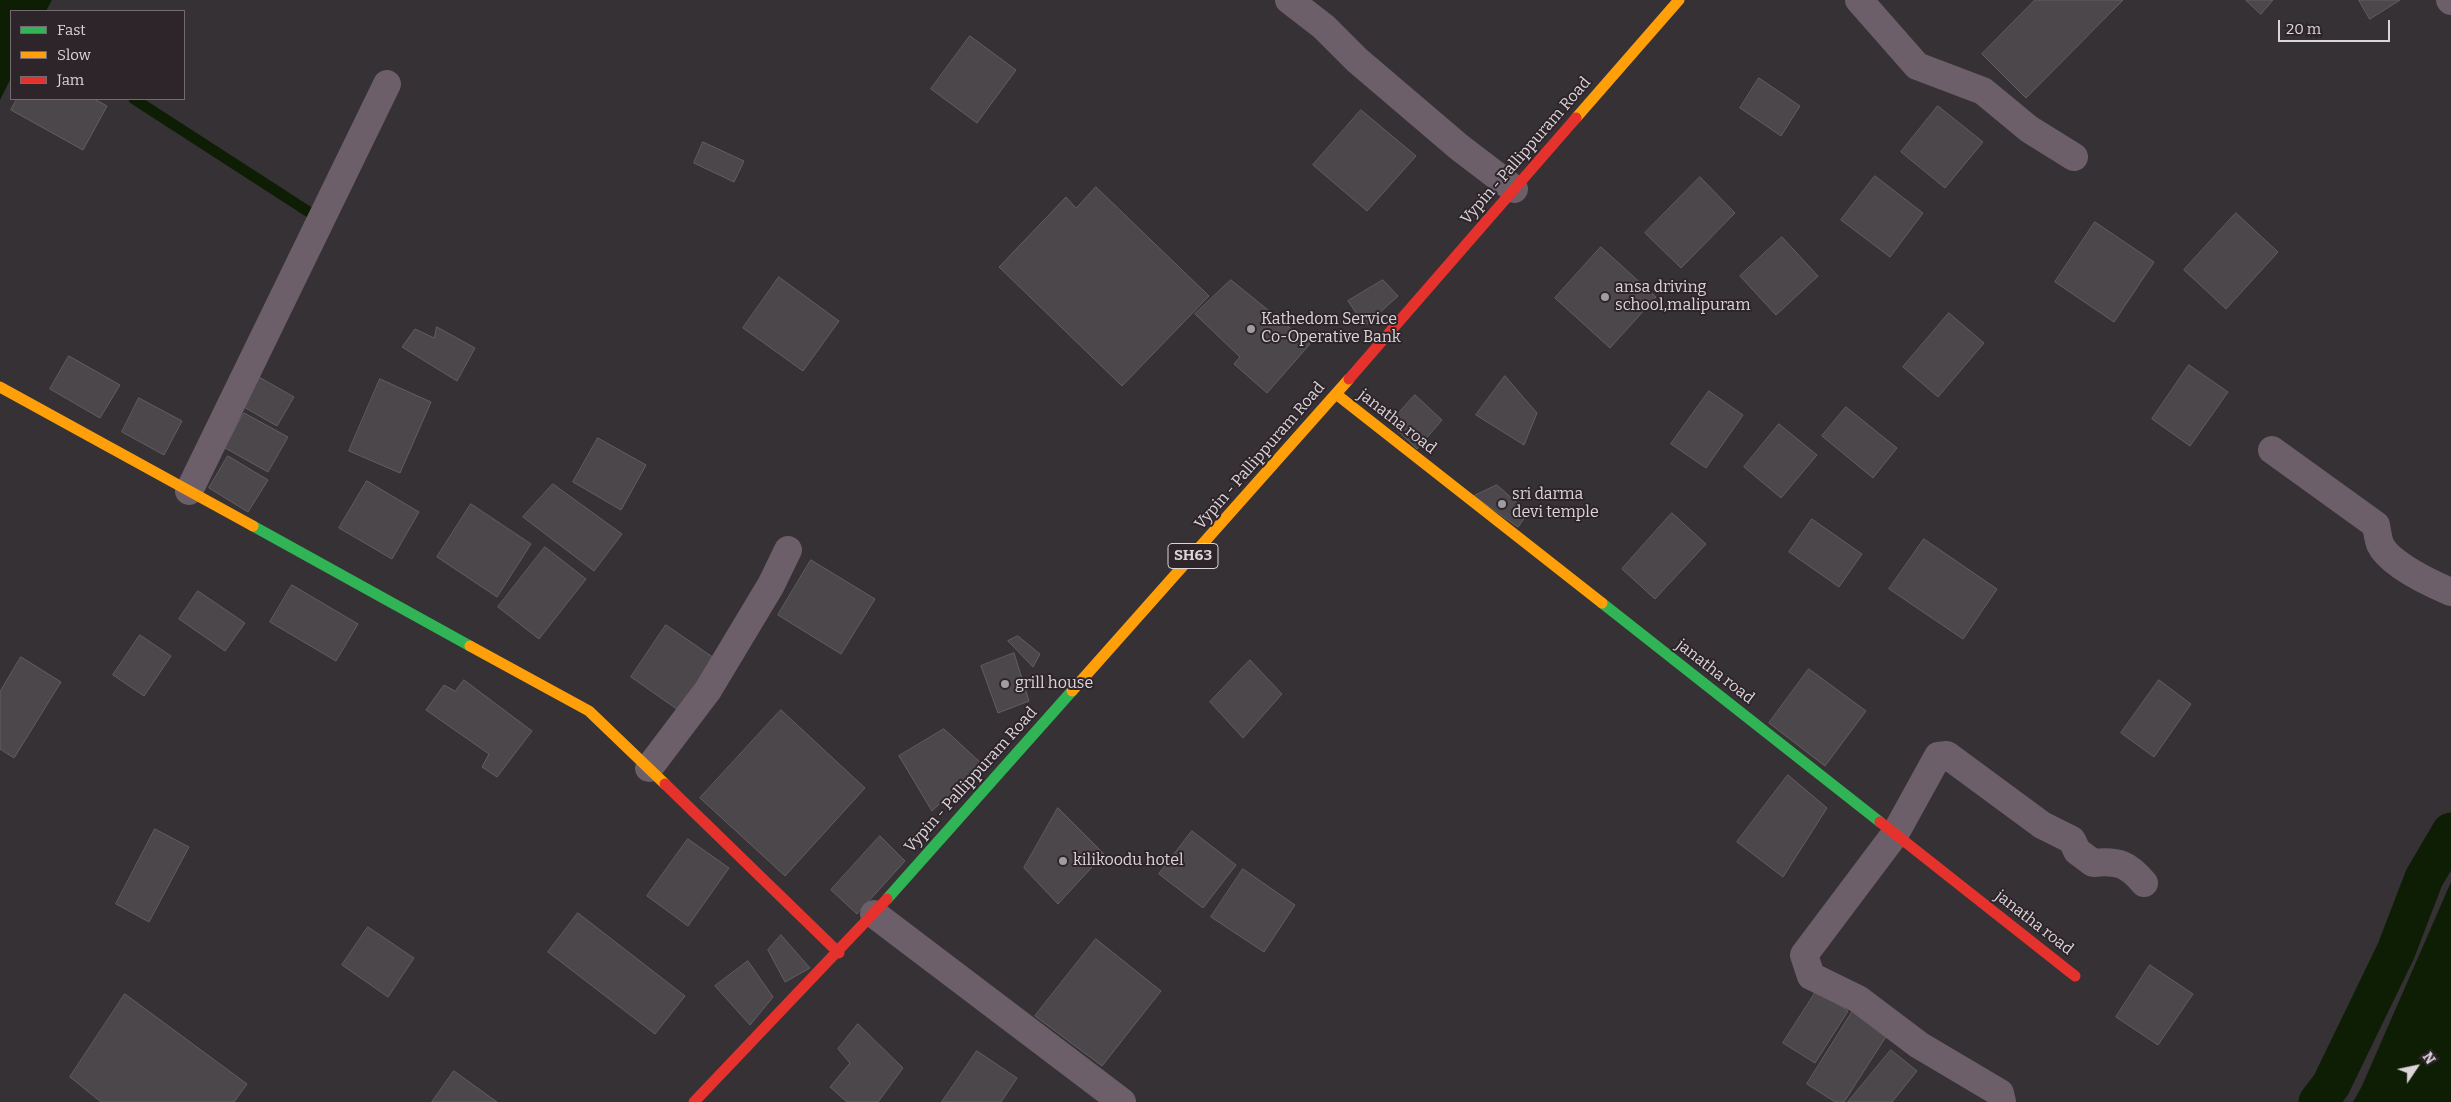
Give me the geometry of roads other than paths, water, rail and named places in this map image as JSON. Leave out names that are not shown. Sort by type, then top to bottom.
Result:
[{"type":"street","points":[[1289,0],[1324,28],[1357,60],[1459,148],[1514,189]]},
{"type":"street","name":"Vypin - Pallippuram Road","points":[[694,1102],[874,914],[1336,394],[1679,0]]},
{"type":"street","points":[[1859,0],[1917,66],[1983,91],[2029,129],[2074,157]]},
{"type":"street","points":[[189,491],[387,84]]},
{"type":"street","points":[[0,387],[589,711],[838,953]]},
{"type":"street","name":"janatha road","points":[[1336,394],[2075,976]]},
{"type":"street","points":[[2272,450],[2376,524],[2380,545],[2399,563],[2425,582],[2451,592]]},
{"type":"street","points":[[649,768],[708,690],[771,585],[788,550]]},
{"type":"street","points":[[2002,1102],[2000,1093],[1918,1045],[1858,999],[1811,976],[1804,955],[1894,834],[1938,756],[1947,755],[2042,826],[2072,840],[2077,851],[2093,863],[2109,861],[2126,866],[2144,883]]},
{"type":"street","points":[[874,914],[1122,1102]]},
{"type":"waterway","points":[[136,100],[312,214]]},
{"type":"waterway","points":[[2318,1102],[2331,1085],[2396,951],[2424,878],[2451,832]]},
{"type":"place","name":"ansa driving school,malipuram","points":[[1605,297]]},
{"type":"place","name":"Kathedom Service Co-Operative Bank","points":[[1251,329]]},
{"type":"place","name":"sri darma devi temple","points":[[1502,504]]},
{"type":"place","name":"grill house","points":[[1005,684]]},
{"type":"place","name":"kilikoodu hotel","points":[[1063,861]]}]
